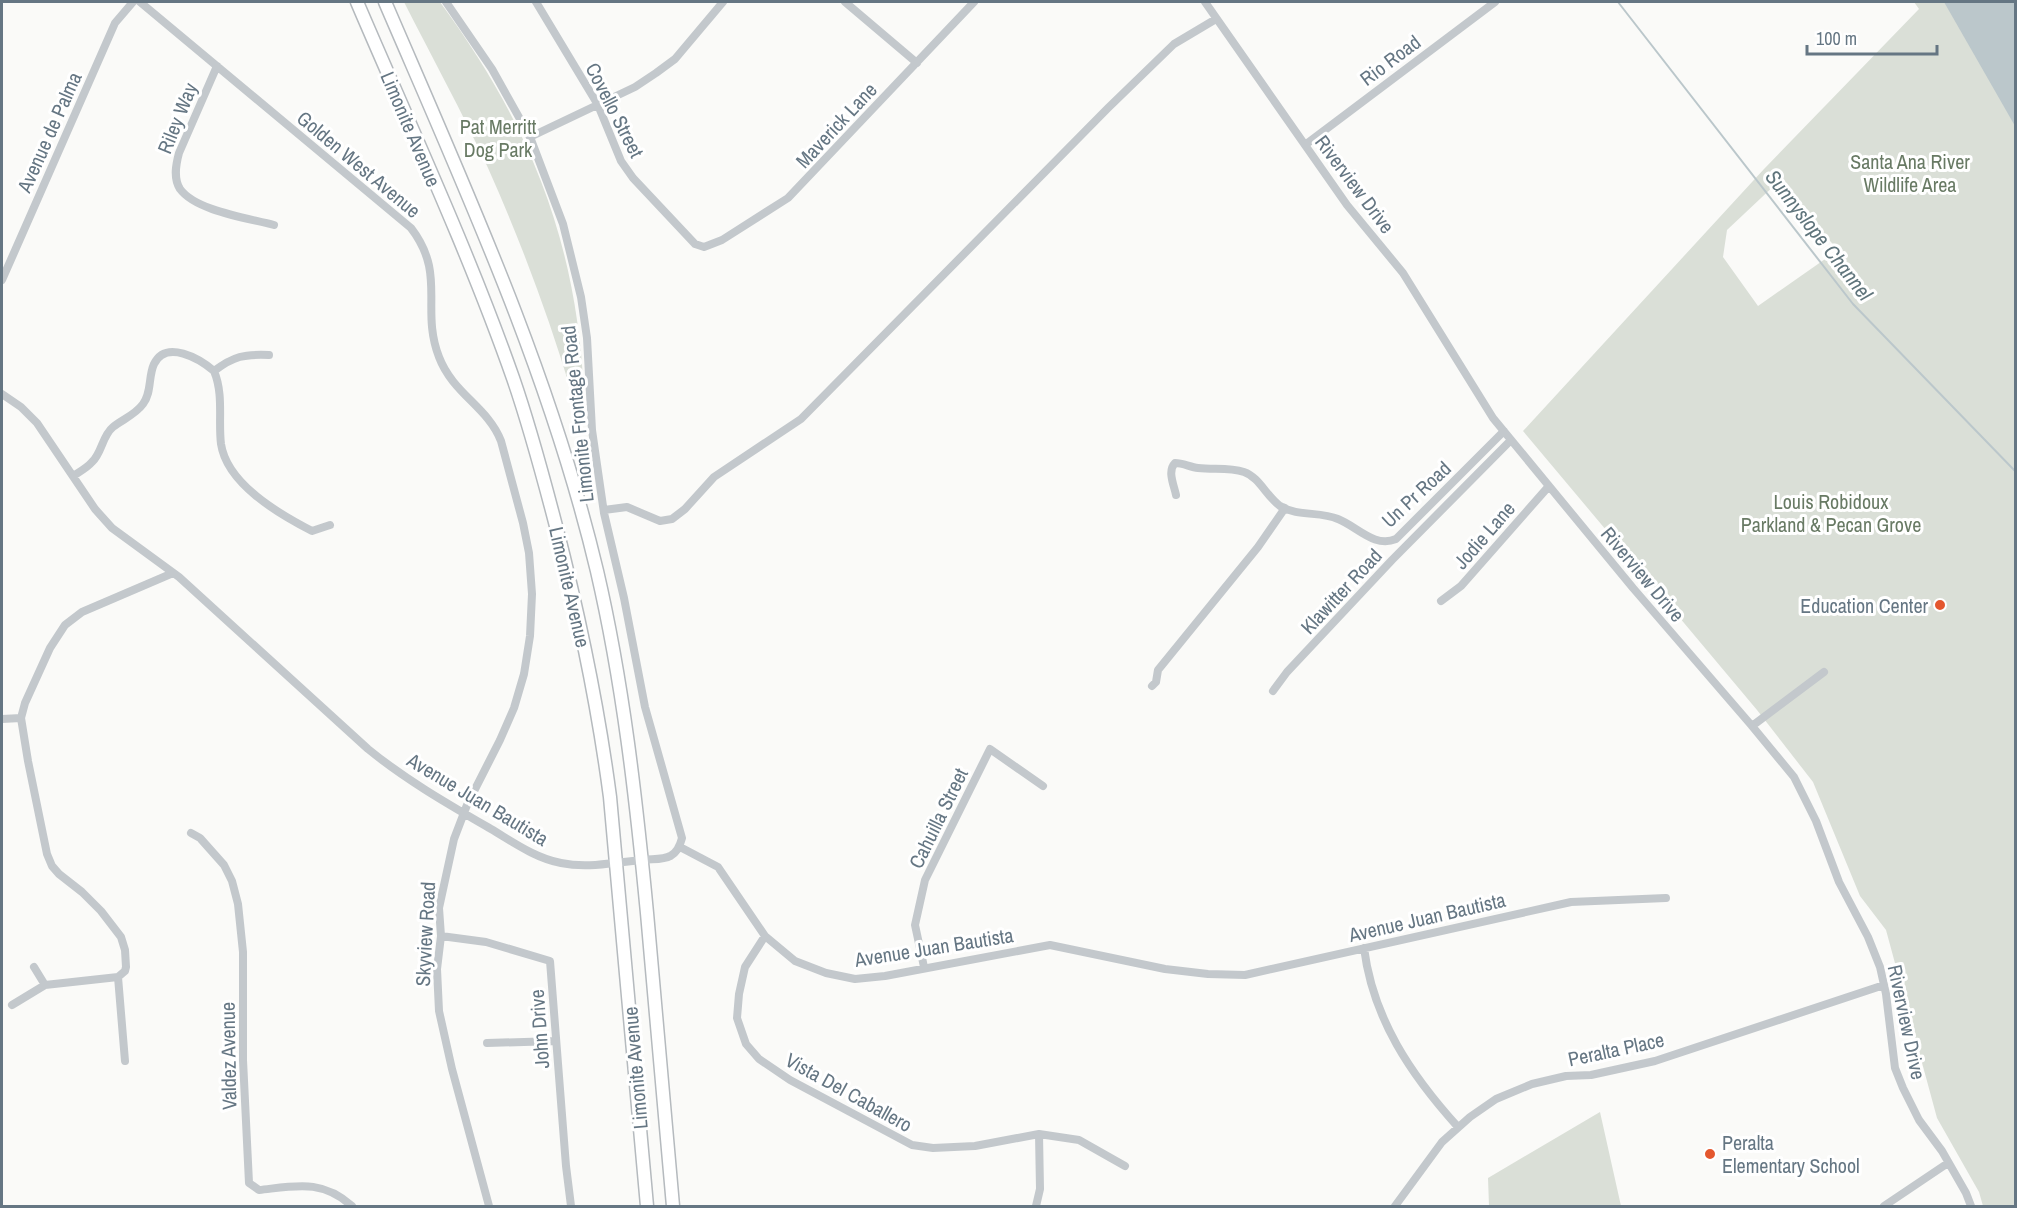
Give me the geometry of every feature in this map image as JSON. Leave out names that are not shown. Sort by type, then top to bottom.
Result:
[{"type":"main road","name":"Limonite Avenue","points":[[357,2],[485,303],[537,452],[575,600],[603,744],[647,1206]]},
{"type":"main road","name":"Limonite Avenue","points":[[385,2],[523,330],[561,443],[597,571],[625,716],[642,860],[673,1206]]},
{"type":"street","name":"Avenue de Palma","points":[[2,280],[115,23],[133,2]]},
{"type":"street","name":"Golden West Avenue","points":[[140,2],[401,219],[421,241],[431,268],[431,320],[439,356],[455,385],[496,429],[523,523],[529,554],[532,594],[530,636],[524,674]]},
{"type":"street","name":"Limonite Frontage Road","points":[[446,2],[492,69],[530,137],[563,224],[581,297],[587,338],[593,441],[604,510],[645,707],[682,838],[680,847]]},
{"type":"street","name":"Covello Street","points":[[536,2],[598,105],[621,161],[633,178],[696,244],[704,247]]},
{"type":"street","points":[[530,137],[635,87],[675,58],[723,2]]},
{"type":"street","points":[[844,2],[917,63]]},
{"type":"street","name":"Maverick Lane","points":[[704,247],[722,240],[789,198],[974,2]]},
{"type":"street","name":"Riverview Drive","points":[[1205,2],[1347,206],[1403,273],[1493,418],[1633,588],[1794,777],[1806,798],[1839,882],[1868,936],[1884,985],[1895,1068],[1919,1120],[1948,1163],[1971,1206]]},
{"type":"street","name":"Rio Road","points":[[1305,145],[1495,2]]},
{"type":"street","points":[[604,510],[627,507],[660,520],[672,519],[685,509],[714,477],[801,419],[1174,44],[1216,19]]},
{"type":"street","name":"Riley Way","points":[[217,66],[179,153],[175,167],[179,187],[191,201],[274,225]]},
{"type":"street","points":[[73,476],[94,461],[105,435],[142,406],[148,395],[153,365],[159,357],[168,352],[177,352],[192,357],[214,371],[220,396],[221,444],[226,463],[236,477],[288,519],[312,531],[330,525]]},
{"type":"street","points":[[214,371],[234,358],[247,354],[269,355]]},
{"type":"street","name":"Avenue Juan Bautista","points":[[2,394],[30,415],[95,509],[112,528],[173,573],[368,748],[401,774],[463,813],[545,859],[576,865],[616,864],[660,860],[672,856],[680,847],[718,867],[765,936],[795,961],[826,973],[855,979],[885,976],[1050,945],[1165,969],[1245,975],[1571,902],[1666,898]]},
{"type":"street","name":"Un Pr Road","points":[[1176,495],[1171,473],[1175,463],[1199,468],[1245,472],[1255,479],[1273,500],[1292,512],[1338,518],[1377,540],[1387,543],[1394,540],[1458,479],[1504,431]]},
{"type":"street","name":"Klawitter Road","points":[[1273,691],[1287,672],[1402,550],[1511,440]]},
{"type":"street","name":"Jodie Lane","points":[[1442,601],[1461,586],[1549,486]]},
{"type":"street","points":[[1152,686],[1156,682],[1158,670],[1258,547],[1285,508]]},
{"type":"street","points":[[1394,540],[1402,550]]},
{"type":"street","points":[[12,1005],[45,985],[118,977],[125,971],[125,950],[121,937],[101,911],[59,874],[52,866],[47,854],[21,718],[25,703],[50,648],[64,625],[82,612],[173,573]]},
{"type":"street","points":[[1752,726],[1824,672]]},
{"type":"street","name":"Skyview Road","points":[[489,1206],[452,1069],[439,1011],[437,969],[441,936],[439,908],[454,839],[463,813],[505,728],[524,674]]},
{"type":"street","points":[[2,719],[21,718]]},
{"type":"street","name":"Cahuilla Street","points":[[924,967],[915,925],[925,880],[990,749],[1043,786]]},
{"type":"street","name":"Valdez Avenue","points":[[191,833],[200,838],[224,865],[232,881],[238,904],[243,951],[243,1060],[249,1183],[259,1190],[304,1185],[323,1188],[342,1197],[352,1206]]},
{"type":"street","name":"John Drive","points":[[441,936],[486,942],[550,961],[566,1166],[572,1206]]},
{"type":"street","name":"Vista Del Caballero","points":[[765,936],[745,967],[739,994],[738,1018],[746,1044],[759,1059],[790,1080],[912,1145],[933,1148],[975,1146],[1039,1134],[1079,1140],[1125,1166]]},
{"type":"street","points":[[1364,948],[1368,979],[1387,1030],[1411,1070],[1458,1127]]},
{"type":"street","points":[[34,967],[45,985]]},
{"type":"street","points":[[118,977],[125,1061]]},
{"type":"street","name":"Peralta Place","points":[[1395,1206],[1436,1150],[1458,1127],[1496,1099],[1532,1084],[1566,1076],[1591,1075],[1655,1061],[1884,985]]},
{"type":"street","points":[[487,1043],[556,1041]]},
{"type":"street","points":[[1035,1206],[1040,1189],[1039,1134]]},
{"type":"street","points":[[1884,1206],[1948,1163]]},
{"type":"green space","name":"Pat Merritt Dog Park","points":[[404,2],[440,2],[472,48],[523,140],[543,187],[559,235],[571,286],[584,395],[572,394],[544,308],[488,168]]},
{"type":"green space","name":"Louis Robidoux Parkland & Pecan Grove","points":[[1914,2],[2015,2],[2015,1206],[1983,1206],[1979,1192],[1937,1118],[1886,930],[1860,896],[1813,782],[1757,710],[1523,431],[1764,169],[1919,9]],"holes":[[[1778,182],[1838,250],[1758,306],[1723,257],[1727,230]]]},
{"type":"green space","points":[[1600,1112],[1621,1206],[1489,1206],[1488,1178]]},
{"type":"shaded area","points":[[1944,2],[2015,2],[2015,126]]},
{"type":"waterway","name":"Sunnyslope Channel","points":[[1618,2],[1853,304],[2016,472]]},
{"type":"place","name":"Education Center","points":[[1940,605]]},
{"type":"place","name":"Peralta Elementary School","points":[[1710,1154]]},
{"type":"park label","name":"Santa Ana River Wildlife Area","points":[[1910,172]]}]
